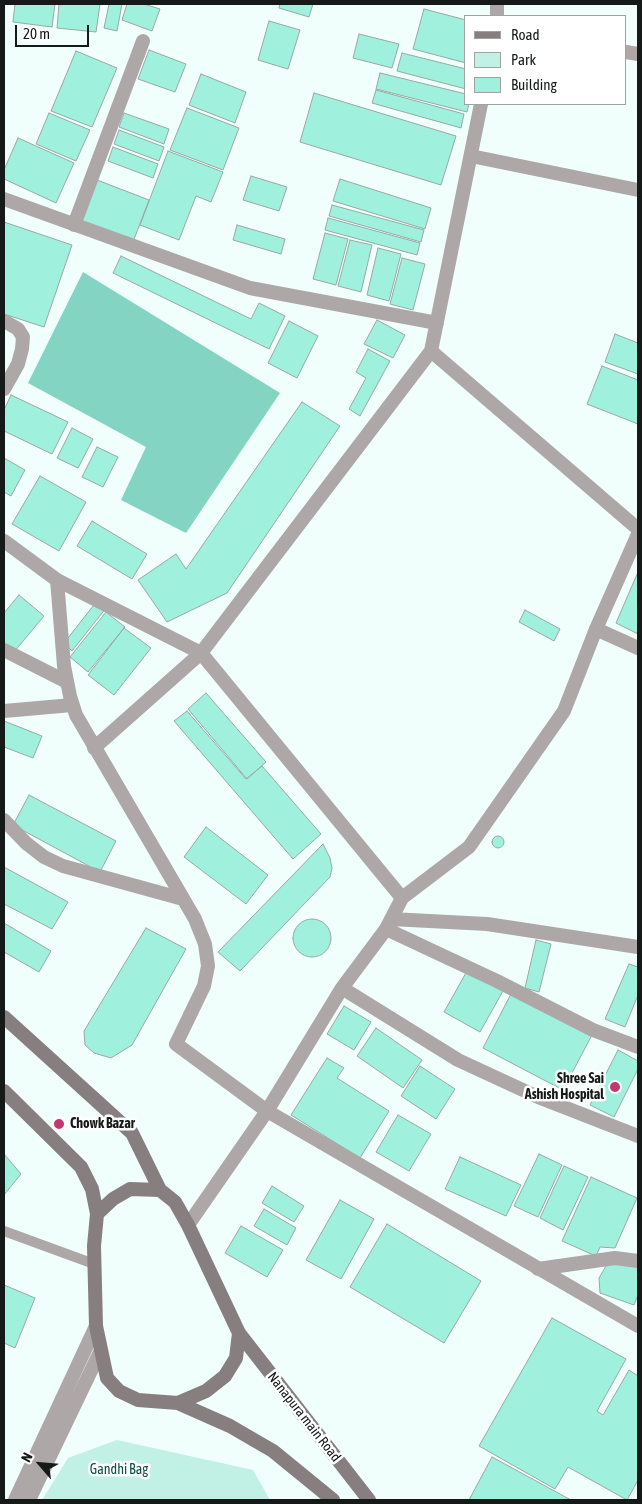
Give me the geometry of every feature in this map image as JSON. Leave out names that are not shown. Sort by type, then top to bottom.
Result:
[{"type":"main road","name":"Nanapura main Road","points":[[4,1016],[132,1133],[160,1190],[174,1202],[188,1225],[239,1333],[369,1500]]},
{"type":"main road","points":[[4,1091],[81,1167],[92,1188],[97,1214],[94,1264],[96,1326],[107,1378],[119,1391],[138,1400],[178,1403],[230,1426],[273,1451],[333,1500]]},
{"type":"main road","points":[[97,1214],[113,1199],[130,1189],[160,1190]]},
{"type":"main road","points":[[178,1403],[206,1391],[225,1376],[236,1358],[239,1333]]},
{"type":"street","points":[[74,226],[143,40]]},
{"type":"street","points":[[94,748],[201,653],[431,351],[481,105]]},
{"type":"street","points":[[471,156],[638,190]]},
{"type":"street","points":[[4,198],[74,226],[250,288],[437,323]]},
{"type":"street","points":[[4,322],[18,329],[23,337],[18,364],[4,389]]},
{"type":"street","points":[[431,351],[638,529]]},
{"type":"street","points":[[188,1225],[267,1111],[342,988],[389,924],[402,898],[469,847],[564,711],[596,629],[638,534]]},
{"type":"street","points":[[4,542],[58,580],[201,653],[402,898]]},
{"type":"street","points":[[58,580],[67,682],[72,705],[94,748],[183,899],[205,944],[208,966],[204,986],[176,1044],[267,1111],[638,1326]]},
{"type":"street","points":[[596,629],[638,648]]},
{"type":"street","points":[[4,650],[67,682]]},
{"type":"street","points":[[4,711],[72,705]]},
{"type":"street","points":[[4,820],[26,843],[44,857],[63,866],[183,899]]},
{"type":"street","points":[[389,924],[487,924],[638,947]]},
{"type":"street","points":[[389,924],[593,1030],[638,1046]]},
{"type":"street","points":[[342,988],[458,1060],[538,1097],[638,1136]]},
{"type":"street","points":[[538,1269],[614,1258],[638,1261]]},
{"type":"street","points":[[15,1500],[96,1326]]},
{"type":"street","points":[[28,1500],[100,1352]]},
{"type":"lane","points":[[4,1231],[94,1264]]},
{"type":"green space","points":[[83,272],[280,393],[186,533],[121,500],[146,447],[28,383]]},
{"type":"green space","name":"Gandhi Bag","points":[[117,1440],[253,1470],[270,1500],[42,1500],[68,1458]]},
{"type":"building","points":[[15,4],[55,4],[52,27],[13,22]]},
{"type":"building","points":[[59,4],[100,4],[96,32],[57,28]]},
{"type":"building","points":[[109,4],[122,4],[117,31],[104,28]]},
{"type":"building","points":[[127,4],[144,4],[160,9],[152,31],[122,20]]},
{"type":"building","points":[[280,4],[313,4],[309,17],[279,8]]},
{"type":"building","points":[[424,9],[464,19],[464,62],[413,49]]},
{"type":"building","points":[[269,21],[300,30],[288,69],[258,60]]},
{"type":"building","points":[[359,34],[399,44],[392,68],[353,58]]},
{"type":"building","points":[[149,50],[186,64],[175,92],[138,79]]},
{"type":"building","points":[[76,51],[117,68],[92,127],[51,111]]},
{"type":"building","points":[[402,53],[464,68],[464,88],[397,71]]},
{"type":"building","points":[[380,73],[464,94],[464,105],[469,105],[467,112],[376,89]]},
{"type":"building","points":[[201,74],[246,92],[235,123],[189,105]]},
{"type":"building","points":[[376,90],[464,114],[461,128],[372,103]]},
{"type":"building","points":[[314,93],[456,136],[441,185],[300,142]]},
{"type":"building","points":[[187,108],[239,128],[223,170],[170,150]]},
{"type":"building","points":[[49,113],[90,130],[76,161],[36,144]]},
{"type":"building","points":[[124,113],[169,129],[164,144],[119,127]]},
{"type":"building","points":[[119,130],[164,147],[159,161],[114,144]]},
{"type":"building","points":[[18,138],[74,163],[56,203],[4,179],[4,170]]},
{"type":"building","points":[[113,147],[158,164],[153,178],[108,161]]},
{"type":"building","points":[[168,151],[223,172],[211,202],[196,196],[179,240],[140,225]]},
{"type":"building","points":[[251,176],[287,187],[279,211],[243,200]]},
{"type":"building","points":[[340,179],[431,208],[425,229],[333,201]]},
{"type":"building","points":[[97,180],[149,200],[133,242],[80,222]]},
{"type":"building","points":[[332,205],[424,230],[421,242],[329,216]]},
{"type":"building","points":[[328,218],[420,243],[417,255],[325,230]]},
{"type":"building","points":[[4,222],[72,245],[44,327],[4,314]]},
{"type":"building","points":[[237,225],[285,239],[281,254],[233,240]]},
{"type":"building","points":[[325,233],[348,239],[336,285],[313,279]]},
{"type":"building","points":[[350,240],[372,245],[361,292],[338,286]]},
{"type":"building","points":[[378,248],[401,254],[389,301],[367,295]]},
{"type":"building","points":[[121,256],[251,319],[259,303],[285,316],[269,349],[113,273]]},
{"type":"building","points":[[402,258],[425,264],[413,310],[390,304]]},
{"type":"building","points":[[377,320],[405,335],[393,358],[364,344]]},
{"type":"building","points":[[289,321],[318,336],[297,378],[268,363]]},
{"type":"building","points":[[615,334],[638,343],[638,374],[605,362]]},
{"type":"building","points":[[368,349],[390,361],[360,416],[349,409],[366,378],[356,372]]},
{"type":"building","points":[[602,366],[638,380],[638,424],[587,404]]},
{"type":"building","points":[[11,395],[68,422],[52,454],[4,431],[4,410]]},
{"type":"building","points":[[302,402],[340,426],[227,593],[167,622],[138,580],[176,554],[186,569]]},
{"type":"building","points":[[72,428],[93,439],[78,468],[57,458]]},
{"type":"building","points":[[97,447],[118,457],[103,487],[82,477]]},
{"type":"building","points":[[4,458],[25,470],[11,496],[4,492]]},
{"type":"building","points":[[40,476],[86,502],[59,551],[12,524]]},
{"type":"building","points":[[92,521],[147,554],[132,579],[77,546]]},
{"type":"building","points":[[638,572],[638,634],[616,623]]},
{"type":"building","points":[[19,595],[44,616],[14,652],[4,643],[4,613]]},
{"type":"building","points":[[97,601],[106,608],[72,651],[64,643]]},
{"type":"building","points":[[525,610],[560,629],[554,641],[519,622]]},
{"type":"building","points":[[106,612],[125,627],[88,672],[70,657]]},
{"type":"building","points":[[124,628],[151,648],[114,695],[88,675]]},
{"type":"building","points":[[206,693],[266,762],[247,779],[188,709]]},
{"type":"building","points":[[187,711],[246,779],[262,766],[321,834],[293,859],[174,721]]},
{"type":"building","points":[[4,721],[42,736],[33,758],[4,747]]},
{"type":"building","points":[[29,795],[116,841],[100,872],[13,825]]},
{"type":"building","points":[[206,827],[268,875],[246,904],[184,857]]},
{"type":"building","points":[[496,836],[500,836],[504,842],[500,848],[496,848],[492,844],[492,840]]},
{"type":"building","points":[[323,844],[330,858],[332,868],[330,877],[240,971],[218,952]]},
{"type":"building","points":[[4,867],[68,902],[52,929],[4,904]]},
{"type":"building","points":[[312,919],[319,920],[325,925],[330,931],[330,945],[325,951],[319,956],[312,957],[305,956],[299,951],[294,945],[293,938],[294,931],[299,925],[305,920]]},
{"type":"building","points":[[4,923],[51,951],[39,972],[4,952]]},
{"type":"building","points":[[146,928],[186,949],[132,1045],[111,1058],[94,1053],[85,1045],[84,1031]]},
{"type":"building","points":[[536,940],[551,944],[539,992],[525,988]]},
{"type":"building","points":[[629,964],[638,967],[638,995],[625,1027],[605,1019]]},
{"type":"building","points":[[467,971],[503,991],[480,1032],[444,1012]]},
{"type":"building","points":[[512,992],[592,1035],[563,1090],[483,1048]]},
{"type":"building","points":[[344,1006],[371,1022],[354,1050],[327,1034]]},
{"type":"building","points":[[376,1028],[422,1060],[403,1088],[357,1056]]},
{"type":"building","points":[[618,1050],[638,1061],[638,1069],[614,1117],[590,1105]]},
{"type":"building","points":[[327,1058],[344,1068],[337,1078],[389,1111],[360,1158],[291,1115]]},
{"type":"building","points":[[420,1066],[455,1089],[436,1119],[401,1096]]},
{"type":"building","points":[[398,1115],[431,1134],[409,1171],[376,1152]]},
{"type":"building","points":[[4,1154],[21,1174],[4,1195]]},
{"type":"building","points":[[539,1154],[562,1165],[538,1217],[514,1206]]},
{"type":"building","points":[[460,1157],[521,1185],[506,1216],[445,1189]]},
{"type":"building","points":[[564,1166],[588,1177],[563,1230],[540,1218]]},
{"type":"building","points":[[591,1177],[637,1198],[615,1248],[600,1247],[596,1256],[562,1241]]},
{"type":"building","points":[[272,1186],[304,1206],[294,1222],[262,1203]]},
{"type":"building","points":[[340,1200],[374,1219],[341,1279],[306,1260]]},
{"type":"building","points":[[264,1209],[296,1228],[287,1245],[254,1226]]},
{"type":"building","points":[[387,1224],[481,1281],[444,1343],[350,1287]]},
{"type":"building","points":[[241,1226],[283,1250],[267,1277],[225,1253]]},
{"type":"building","points":[[616,1262],[638,1267],[638,1295],[634,1305],[600,1293],[599,1278],[606,1266]]},
{"type":"building","points":[[4,1285],[35,1298],[15,1348],[4,1343]]},
{"type":"building","points":[[552,1318],[626,1359],[597,1411],[603,1415],[629,1370],[638,1376],[638,1480],[627,1500],[568,1467],[555,1489],[479,1446]]},
{"type":"building","points":[[492,1457],[571,1500],[469,1500]]},
{"type":"place","name":"Shree Sai Ashish Hospital","points":[[615,1087]]},
{"type":"place","name":"Chowk Bazar","points":[[59,1124]]}]
